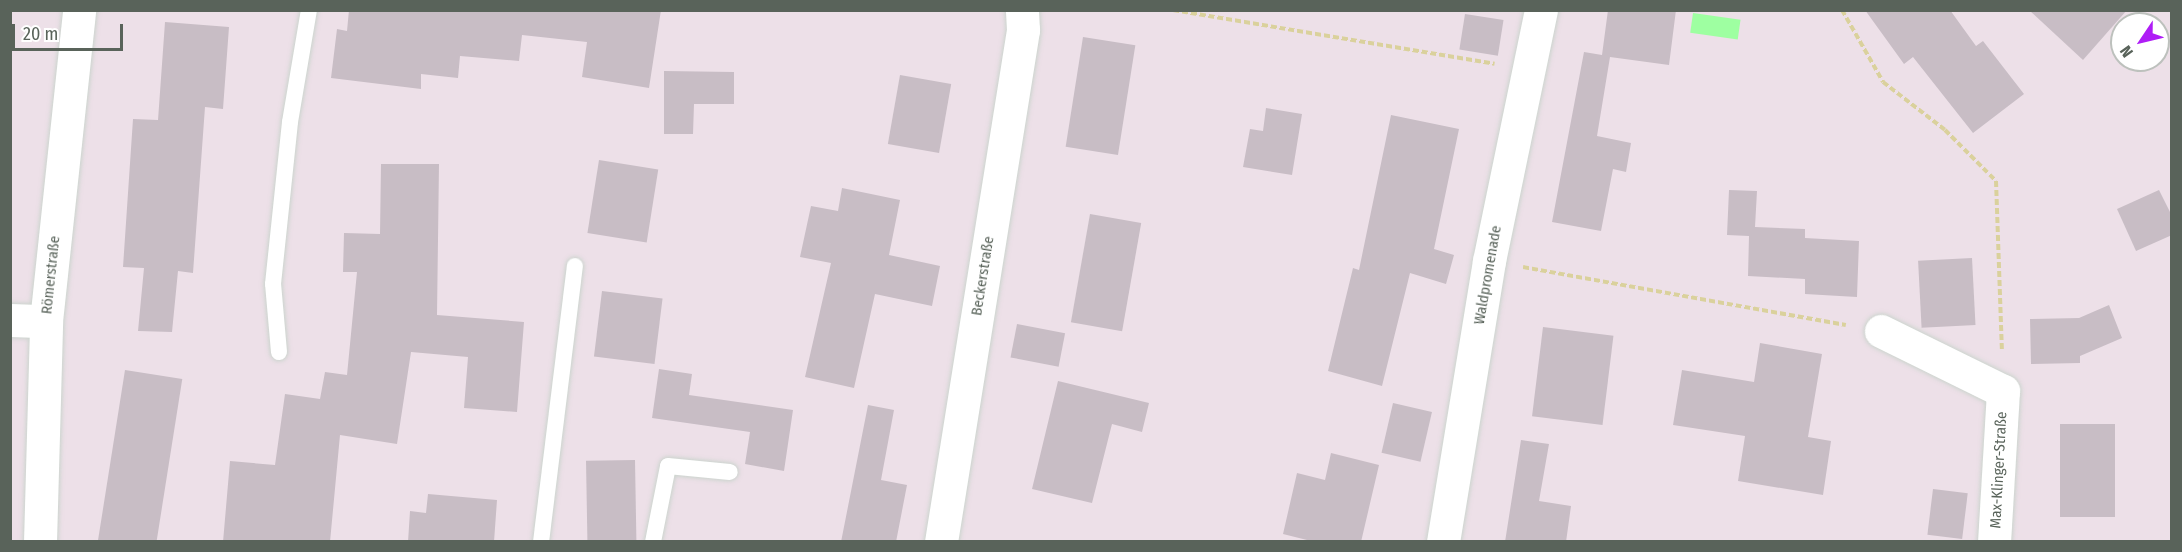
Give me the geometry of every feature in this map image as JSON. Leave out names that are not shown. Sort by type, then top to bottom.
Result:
[{"type":"street","name":"Römerstraße","points":[[40,542],[46,321],[79,10]]},
{"type":"street","name":"Beckerstraße","points":[[941,542],[1023,30],[1022,10]]},
{"type":"street","name":"Waldpromenade","points":[[1443,542],[1489,261],[1531,70],[1541,10]]},
{"type":"street","points":[[10,320],[46,321]]},
{"type":"street","name":"Max-Klinger-Straße","points":[[1881,331],[2003,391],[1994,542]]},
{"type":"lane","points":[[279,352],[273,284],[290,122],[309,10]]},
{"type":"lane","points":[[541,542],[575,266]]},
{"type":"lane","points":[[653,542],[668,466],[730,472]]},
{"type":"path","points":[[1173,10],[1531,70]]},
{"type":"path","points":[[1842,10],[1883,82],[1945,130],[1996,181],[2003,391]]},
{"type":"path","points":[[1489,261],[1881,331]]},
{"type":"shaded area","points":[[1693,13],[1741,20],[1738,39],[1690,33]]},
{"type":"building","points":[[349,10],[661,10],[649,88],[582,77],[587,42],[522,35],[519,61],[460,56],[458,78],[421,74],[421,89],[331,78],[337,29],[347,31]]},
{"type":"building","points":[[1608,10],[1676,10],[1669,65],[1610,57],[1597,136],[1631,143],[1626,172],[1613,169],[1601,231],[1552,222],[1584,52],[1602,55]]},
{"type":"building","points":[[1865,10],[1950,10],[1976,46],[1983,41],[2024,94],[1973,133],[1913,57],[1904,64]]},
{"type":"building","points":[[2029,10],[2127,10],[2110,12],[2110,29],[2083,60]]},
{"type":"building","points":[[1465,14],[1504,20],[1498,56],[1459,50]]},
{"type":"building","points":[[165,22],[229,27],[223,109],[205,107],[193,273],[178,271],[172,332],[138,331],[144,268],[123,267],[133,119],[158,120]]},
{"type":"building","points":[[1083,37],[1135,45],[1118,155],[1066,147]]},
{"type":"building","points":[[664,71],[734,72],[734,104],[694,104],[693,134],[664,134]]},
{"type":"building","points":[[900,75],[951,84],[939,153],[888,144]]},
{"type":"building","points":[[1266,108],[1302,114],[1292,175],[1243,167],[1250,129],[1263,131]]},
{"type":"building","points":[[1391,115],[1459,129],[1434,249],[1454,255],[1446,284],[1410,273],[1382,386],[1328,371],[1353,268],[1359,270]]},
{"type":"building","points":[[599,160],[658,169],[647,242],[587,233]]},
{"type":"building","points":[[381,164],[439,164],[437,315],[524,322],[517,412],[464,408],[468,357],[411,352],[397,444],[340,435],[330,542],[223,542],[230,461],[275,465],[285,394],[320,399],[325,372],[347,375],[357,272],[343,272],[344,233],[380,234]]},
{"type":"building","points":[[842,188],[900,200],[889,255],[940,266],[932,306],[875,294],[854,388],[805,377],[831,263],[800,257],[811,206],[838,211]]},
{"type":"building","points":[[1729,190],[1757,191],[1755,227],[1805,229],[1805,238],[1859,241],[1857,297],[1805,294],[1805,279],[1748,276],[1749,236],[1727,235]]},
{"type":"building","points":[[2159,190],[2172,216],[2172,235],[2136,251],[2117,209]]},
{"type":"building","points":[[1090,214],[1141,223],[1122,331],[1071,322]]},
{"type":"building","points":[[1972,258],[1976,325],[1922,328],[1918,261]]},
{"type":"building","points":[[602,291],[663,298],[655,364],[594,357]]},
{"type":"building","points":[[2109,305],[2122,338],[2080,356],[2080,363],[2031,364],[2030,319],[2079,318]]},
{"type":"building","points":[[1017,324],[1065,333],[1059,367],[1011,357]]},
{"type":"building","points":[[1543,327],[1613,336],[1603,425],[1532,416]]},
{"type":"building","points":[[1760,343],[1822,354],[1808,437],[1831,441],[1823,495],[1738,481],[1745,436],[1673,425],[1682,370],[1754,382]]},
{"type":"building","points":[[659,369],[692,374],[689,395],[793,410],[784,471],[745,464],[750,432],[652,418]]},
{"type":"building","points":[[125,370],[182,379],[156,542],[98,541]]},
{"type":"building","points":[[1058,381],[1149,403],[1142,432],[1112,424],[1092,503],[1032,489]]},
{"type":"building","points":[[1393,403],[1432,412],[1421,462],[1382,453]]},
{"type":"building","points":[[868,405],[894,410],[881,480],[907,485],[896,542],[841,542]]},
{"type":"building","points":[[2060,424],[2115,424],[2115,517],[2060,517]]},
{"type":"building","points":[[1521,440],[1549,444],[1539,501],[1571,506],[1566,542],[1505,542]]},
{"type":"building","points":[[1331,453],[1379,465],[1361,542],[1315,542],[1283,534],[1297,473],[1325,480]]},
{"type":"building","points":[[635,460],[636,542],[587,542],[586,461]]},
{"type":"building","points":[[1933,489],[1968,493],[1962,539],[1927,535]]},
{"type":"building","points":[[428,494],[497,500],[494,542],[408,542],[410,511],[426,513]]}]
